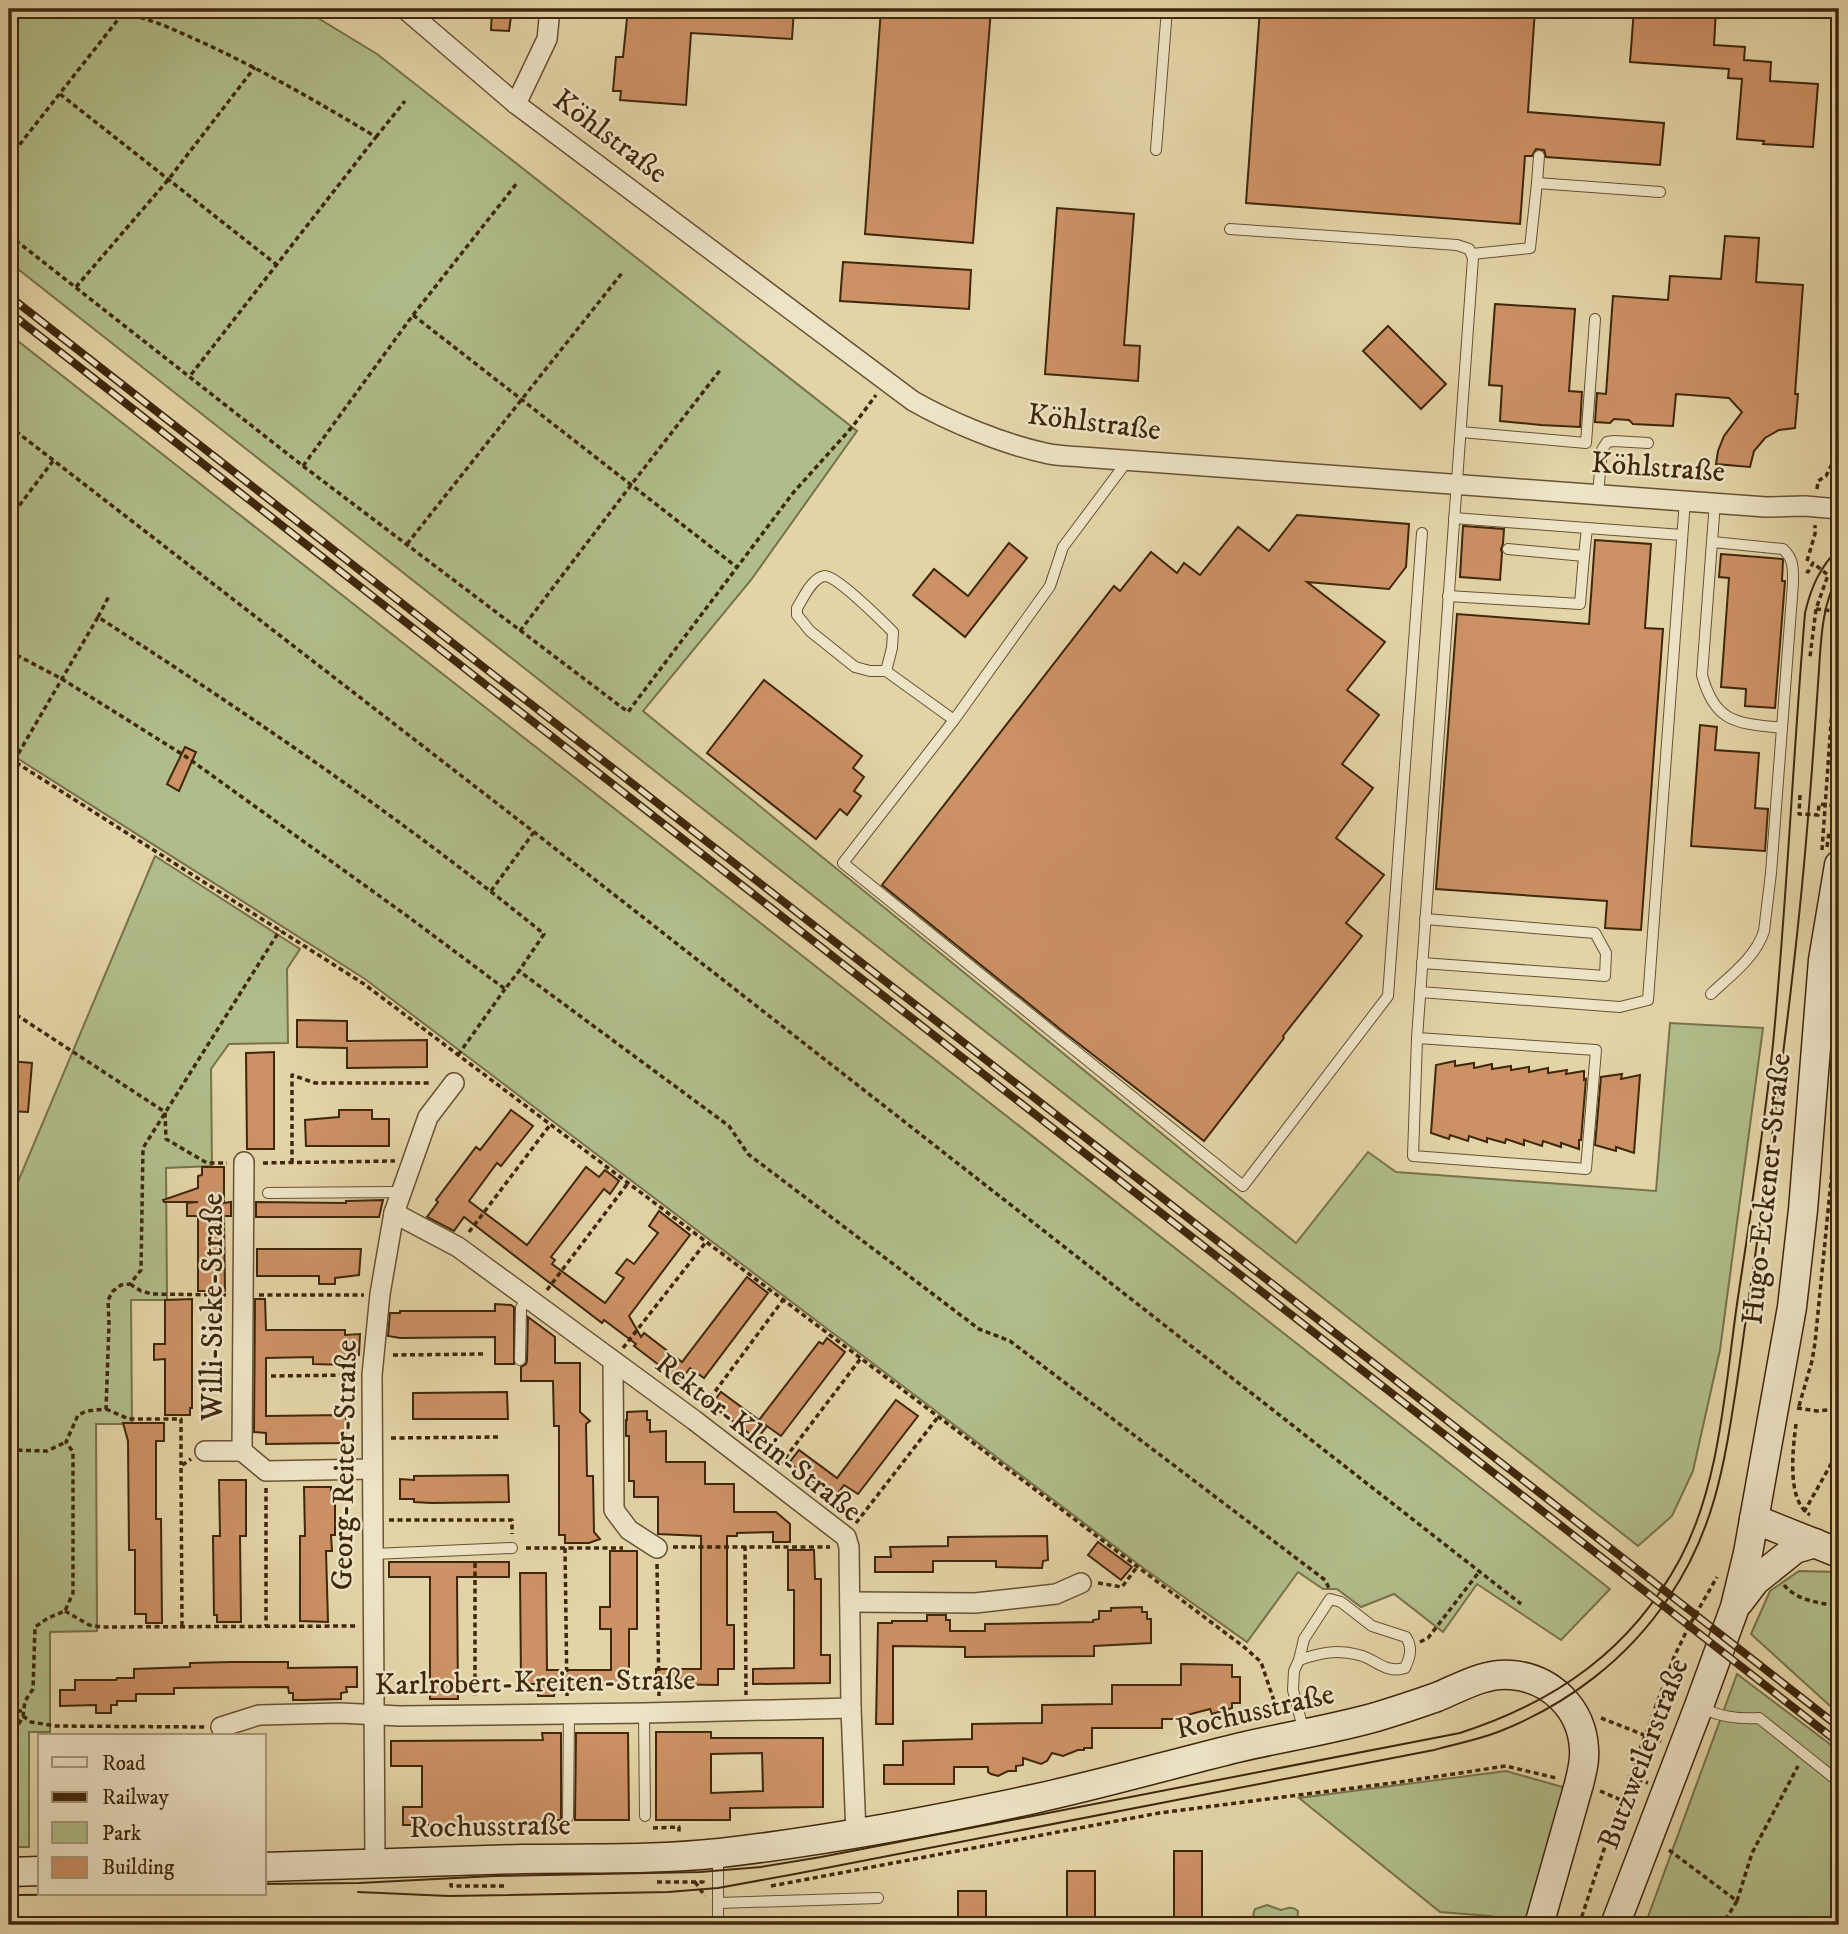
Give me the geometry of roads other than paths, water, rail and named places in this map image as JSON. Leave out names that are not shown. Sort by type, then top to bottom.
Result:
[{"type":"street","name":"Köhlstraße","points":[[405,9],[516,104],[885,381],[929,410],[1015,445],[1046,453],[1128,460],[1766,507],[1833,506]]},
{"type":"street","points":[[516,104],[547,39],[550,9]]},
{"type":"street","name":"Hugo-Eckener-Straße","points":[[1754,1519],[1786,1406],[1830,858]]},
{"type":"street","name":"Georg-Reiter-Straße","points":[[375,1864],[372,1438],[373,1365],[380,1294],[397,1204],[411,1160],[428,1117],[454,1083]]},
{"type":"street","name":"Willi-Sieke-Straße","points":[[242,1451],[244,1162]]},
{"type":"street","name":"Rektor-Klein-Straße","points":[[397,1204],[694,1420],[847,1542],[856,1834]]},
{"type":"street","points":[[613,1361],[614,1510],[629,1530],[657,1548]]},
{"type":"street","name":"Willi-Sieke-Straße","points":[[205,1451],[242,1451],[265,1471],[372,1469]]},
{"type":"street","name":"Butzweilerstraße","points":[[1615,1925],[1735,1607],[1754,1519],[1827,1548]]},
{"type":"street","name":"Butzweilerstraße","points":[[1735,1607],[1755,1581],[1795,1549],[1827,1548]]},
{"type":"street","points":[[850,1602],[975,1602],[1056,1594],[1081,1583]]},
{"type":"street","name":"Rochusstraße","points":[[266,1867],[666,1856],[718,1853],[856,1834],[1030,1800],[1239,1748],[1354,1723],[1399,1710],[1489,1677],[1507,1674],[1537,1680],[1562,1698],[1580,1724],[1584,1748],[1584,1764],[1579,1784],[1539,1925]]},
{"type":"street","name":"Karlrobert-Kreiten-Straße","points":[[219,1732],[259,1716],[851,1707]]},
{"type":"lane","points":[[1156,150],[1167,9]]},
{"type":"lane","points":[[1472,254],[1530,248],[1539,156]]},
{"type":"lane","points":[[1537,183],[1660,192]]},
{"type":"lane","points":[[1230,229],[1457,245],[1465,247],[1472,254],[1420,992],[1417,1038],[1413,1156],[1586,1170],[1595,1050],[1417,1038]]},
{"type":"lane","points":[[1461,432],[1586,443],[1595,319]]},
{"type":"lane","points":[[1598,494],[1602,450],[1607,442],[1648,443]]},
{"type":"lane","points":[[1128,460],[1063,547],[1051,586],[954,720],[842,863],[1243,1186],[1388,996],[1422,533]]},
{"type":"lane","points":[[1420,992],[1620,1007],[1648,1000],[1685,500]]},
{"type":"lane","points":[[1715,502],[1703,676],[1706,687],[1712,703],[1727,717],[1747,724],[1782,728]]},
{"type":"lane","points":[[1454,518],[1682,535]]},
{"type":"lane","points":[[1448,597],[1580,604],[1587,528]]},
{"type":"lane","points":[[1711,994],[1749,956],[1764,931],[1771,873],[1793,583],[1793,566],[1790,556],[1783,549],[1713,542]]},
{"type":"lane","points":[[1508,549],[1584,556]]},
{"type":"lane","points":[[886,671],[893,632],[832,578],[825,576],[817,579],[797,608],[797,615],[810,631],[855,667],[886,671],[954,720]]},
{"type":"lane","points":[[1422,963],[1605,976],[1606,953],[1595,933],[1425,919]]},
{"type":"lane","points":[[268,1193],[391,1192],[397,1204]]},
{"type":"lane","points":[[520,1360],[521,1308],[532,1300]]},
{"type":"lane","points":[[373,1554],[512,1548]]},
{"type":"lane","points":[[1294,1736],[1294,1671],[1304,1639],[1330,1599],[1341,1602],[1371,1626],[1406,1637],[1411,1654],[1405,1668],[1397,1670],[1381,1667],[1362,1655],[1345,1653],[1321,1653],[1299,1660]]},
{"type":"lane","points":[[1699,1706],[1715,1715],[1737,1719],[1759,1718],[1839,1782]]},
{"type":"lane","points":[[645,1816],[652,1712]]},
{"type":"lane","points":[[568,1713],[568,1817]]},
{"type":"lane","points":[[718,1853],[718,1925]]},
{"type":"lane","points":[[718,1903],[878,1898]]},
{"type":"tram line","points":[[266,1884],[700,1872],[761,1867],[821,1857],[1460,1733],[1528,1706],[1588,1668],[1614,1646],[1638,1620],[1680,1559],[1704,1499],[1719,1434],[1773,1044],[1805,613],[1817,578],[1839,548]]},
{"type":"tram line","points":[[358,1892],[449,1896],[668,1892],[718,1888],[795,1874],[1466,1742],[1498,1732],[1548,1708],[1572,1694],[1615,1660],[1653,1619],[1684,1572],[1707,1522],[1727,1445],[1791,988],[1823,628],[1828,600],[1839,574]]},
{"type":"tram line","points":[[9,1895],[38,1895]]},
{"type":"railway","points":[[9,296],[1839,1727]]},
{"type":"railway","points":[[9,312],[1839,1743]]}]
